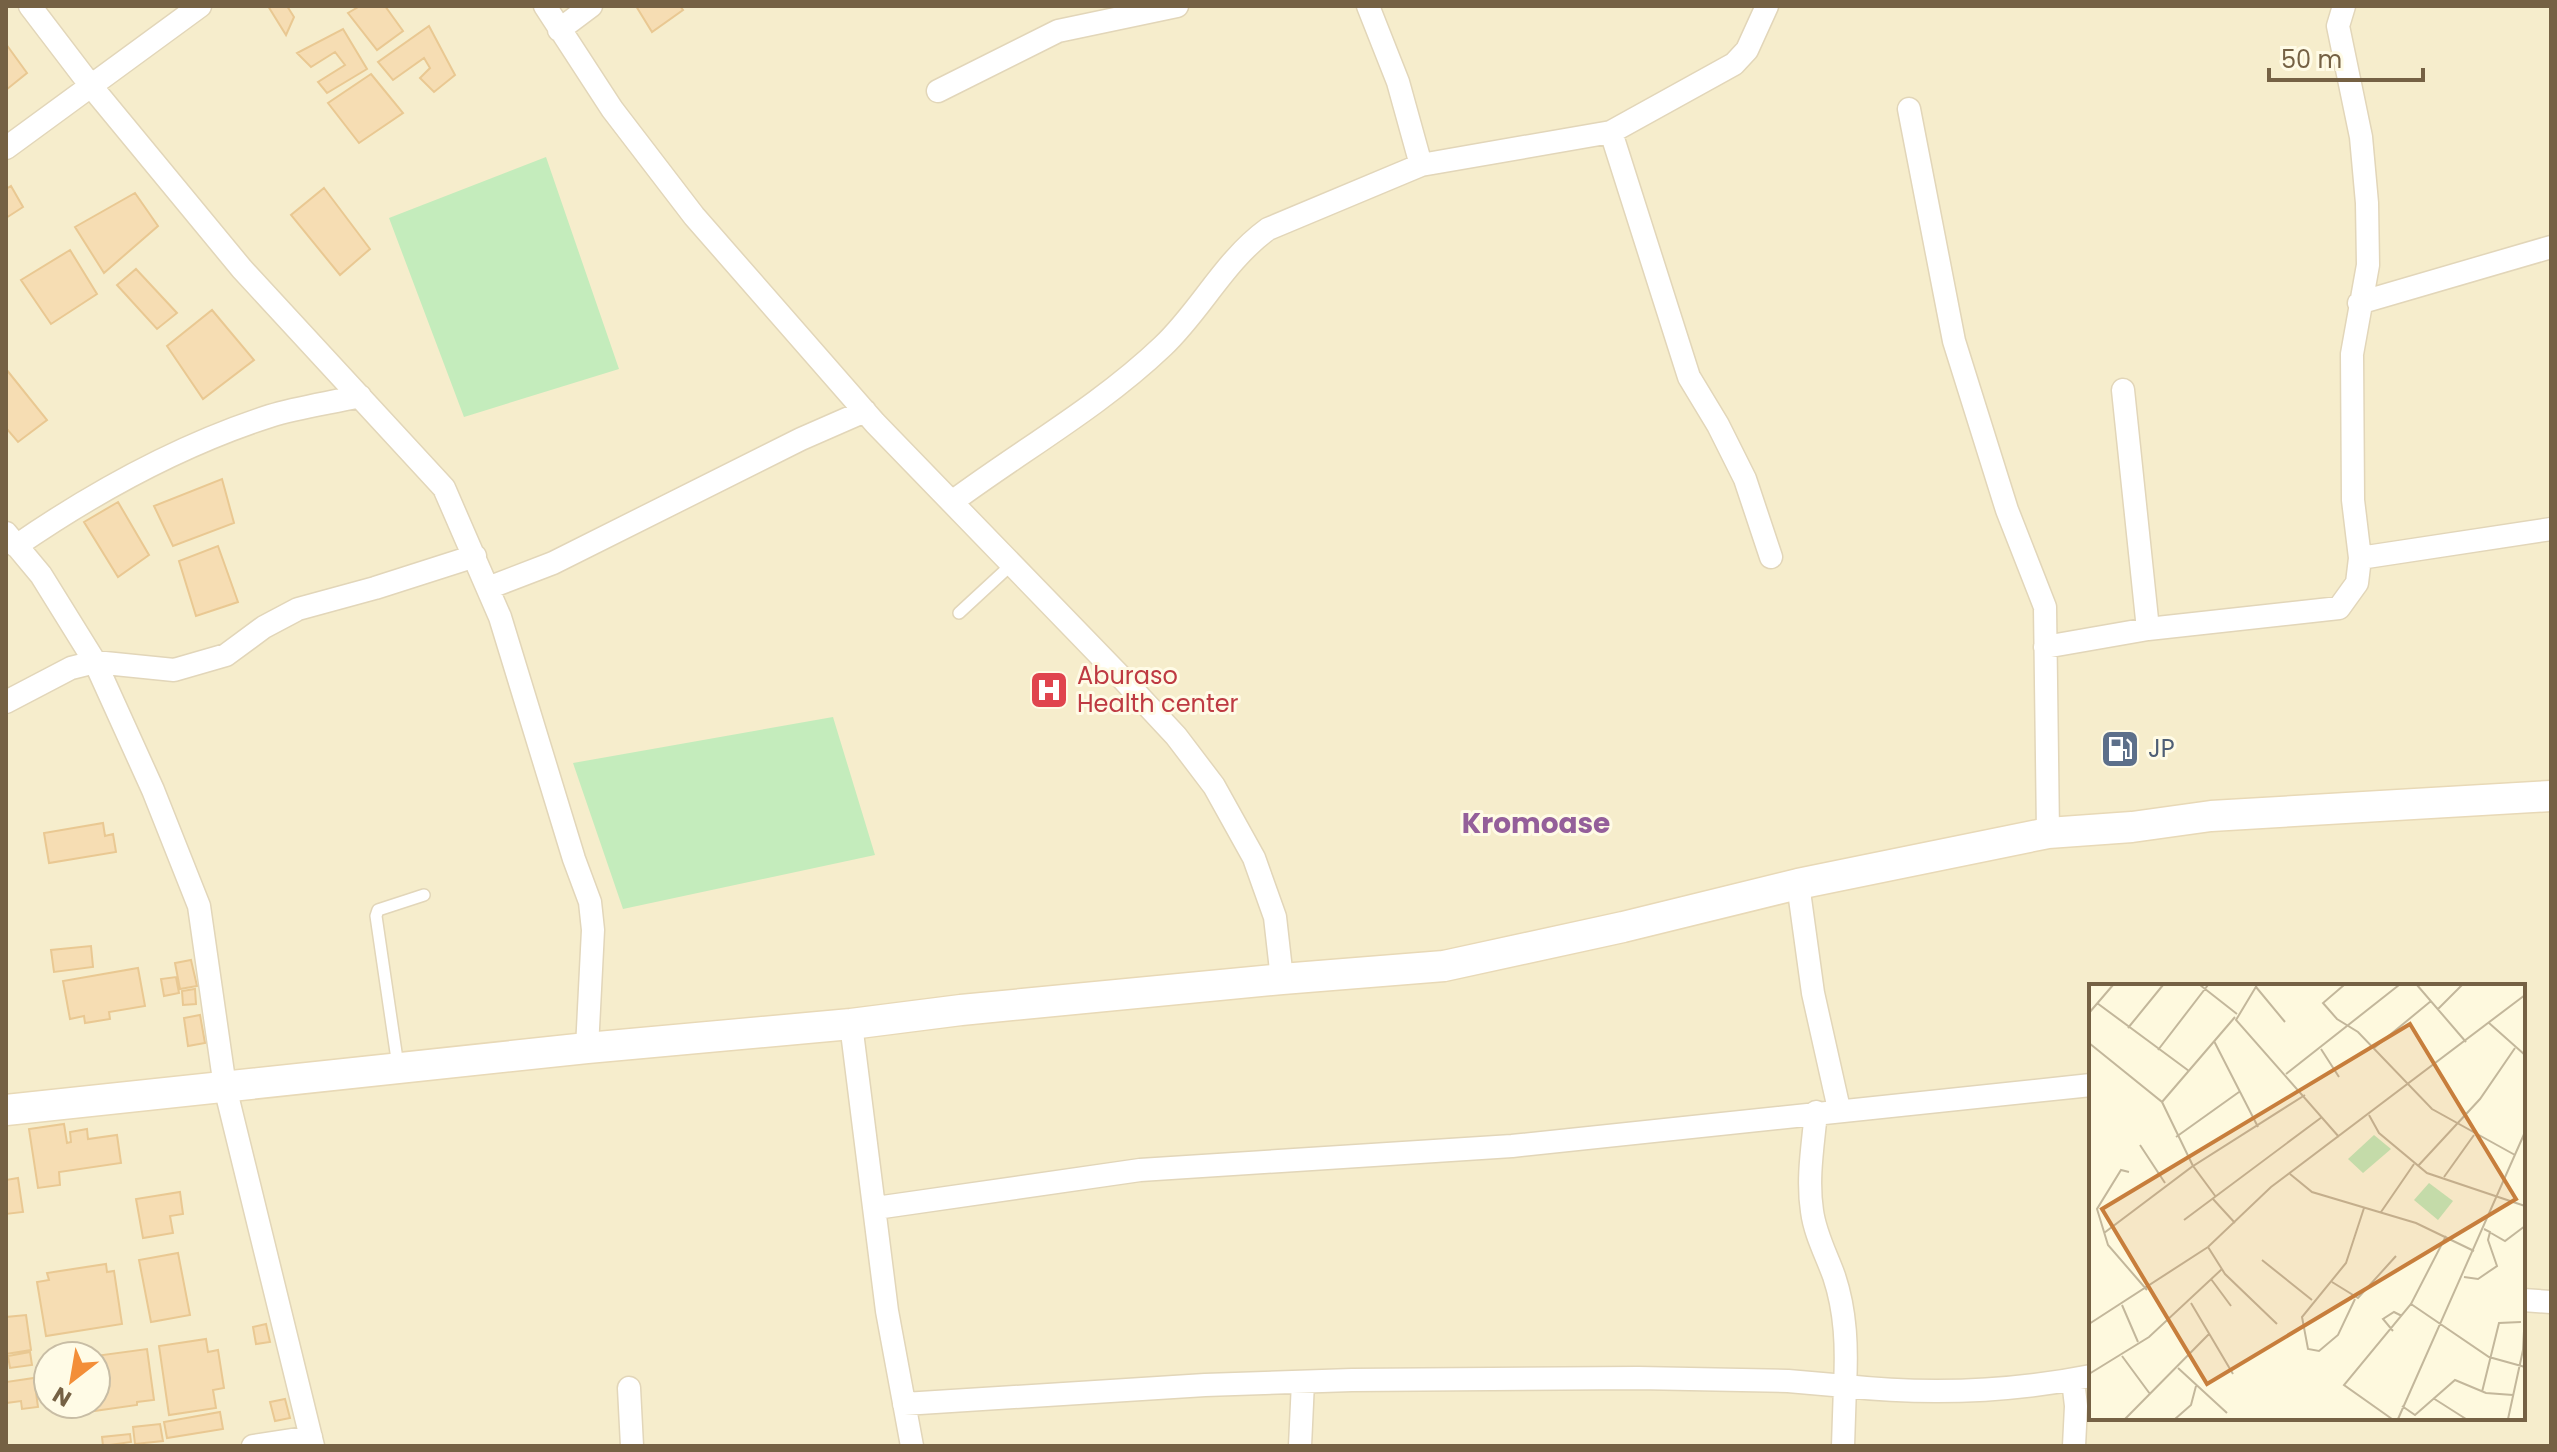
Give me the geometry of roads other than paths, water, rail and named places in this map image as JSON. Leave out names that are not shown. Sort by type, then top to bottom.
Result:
[{"type":"street","points":[[30,6],[91,86],[242,269],[444,488],[500,617],[590,902],[593,930],[587,1048]]},
{"type":"street","points":[[6,148],[200,6]]},
{"type":"street","points":[[545,6],[612,109],[694,216],[865,411],[1176,736],[1214,786],[1254,858],[1275,917],[1282,979]]},
{"type":"street","points":[[559,30],[591,6]]},
{"type":"street","points":[[938,91],[1058,31],[1177,6]]},
{"type":"street","points":[[1368,6],[1398,82],[1421,165]]},
{"type":"street","points":[[952,502],[1102,398],[1164,345],[1233,259],[1268,229],[1421,165],[1611,132],[1734,64],[1747,50],[1767,6]]},
{"type":"street","points":[[2045,647],[2148,629],[2339,608],[2357,583],[2360,558],[2353,500],[2352,354],[2368,265],[2367,203],[2361,137],[2338,26],[2344,6]]},
{"type":"street","points":[[1909,109],[1954,341],[2007,510],[2045,607],[2048,833]]},
{"type":"street","points":[[1611,132],[1689,377],[1745,479],[1771,557]]},
{"type":"street","points":[[2359,303],[2551,247]]},
{"type":"street","points":[[2123,390],[2148,629]]},
{"type":"street","points":[[253,1446],[312,1442],[225,1087],[199,906],[153,790],[95,662],[41,575],[11,540],[180,452],[271,416],[360,396]]},
{"type":"street","points":[[488,588],[553,563],[801,439],[865,411]]},
{"type":"street","points":[[2360,558],[2551,529]]},
{"type":"street","points":[[6,702],[71,668],[95,662],[174,670],[226,655],[264,627],[298,609],[475,556]]},
{"type":"street","points":[[6,1110],[976,1009],[1444,966],[1798,884],[2048,833],[2132,827],[2211,816],[2551,796]]},
{"type":"street","points":[[1798,884],[1813,993],[1839,1109]]},
{"type":"street","points":[[851,1024],[887,1311],[912,1446]]},
{"type":"street","points":[[876,1208],[1140,1170],[1512,1146],[1715,1126],[1839,1109],[2089,1085]]},
{"type":"street","points":[[1816,1112],[1810,1175],[1812,1212],[1845,1319],[1843,1446]]},
{"type":"street","points":[[2525,1300],[2551,1302]]},
{"type":"street","points":[[904,1404],[1303,1382],[1638,1378],[1788,1381],[1879,1390],[1975,1392],[2082,1378],[2076,1406],[2074,1446]]},
{"type":"street","points":[[1300,1446],[1303,1382]]},
{"type":"street","points":[[629,1388],[632,1446]]},
{"type":"lane","points":[[959,613],[1011,565]]},
{"type":"lane","points":[[398,1067],[376,916],[378,910],[424,895]]},
{"type":"place","name":"Aburaso Health center","points":[[1049,690]]},
{"type":"place","name":"JP","points":[[2120,749]]},
{"type":"district","name":"Kromoase","points":[[1536,823]]}]
